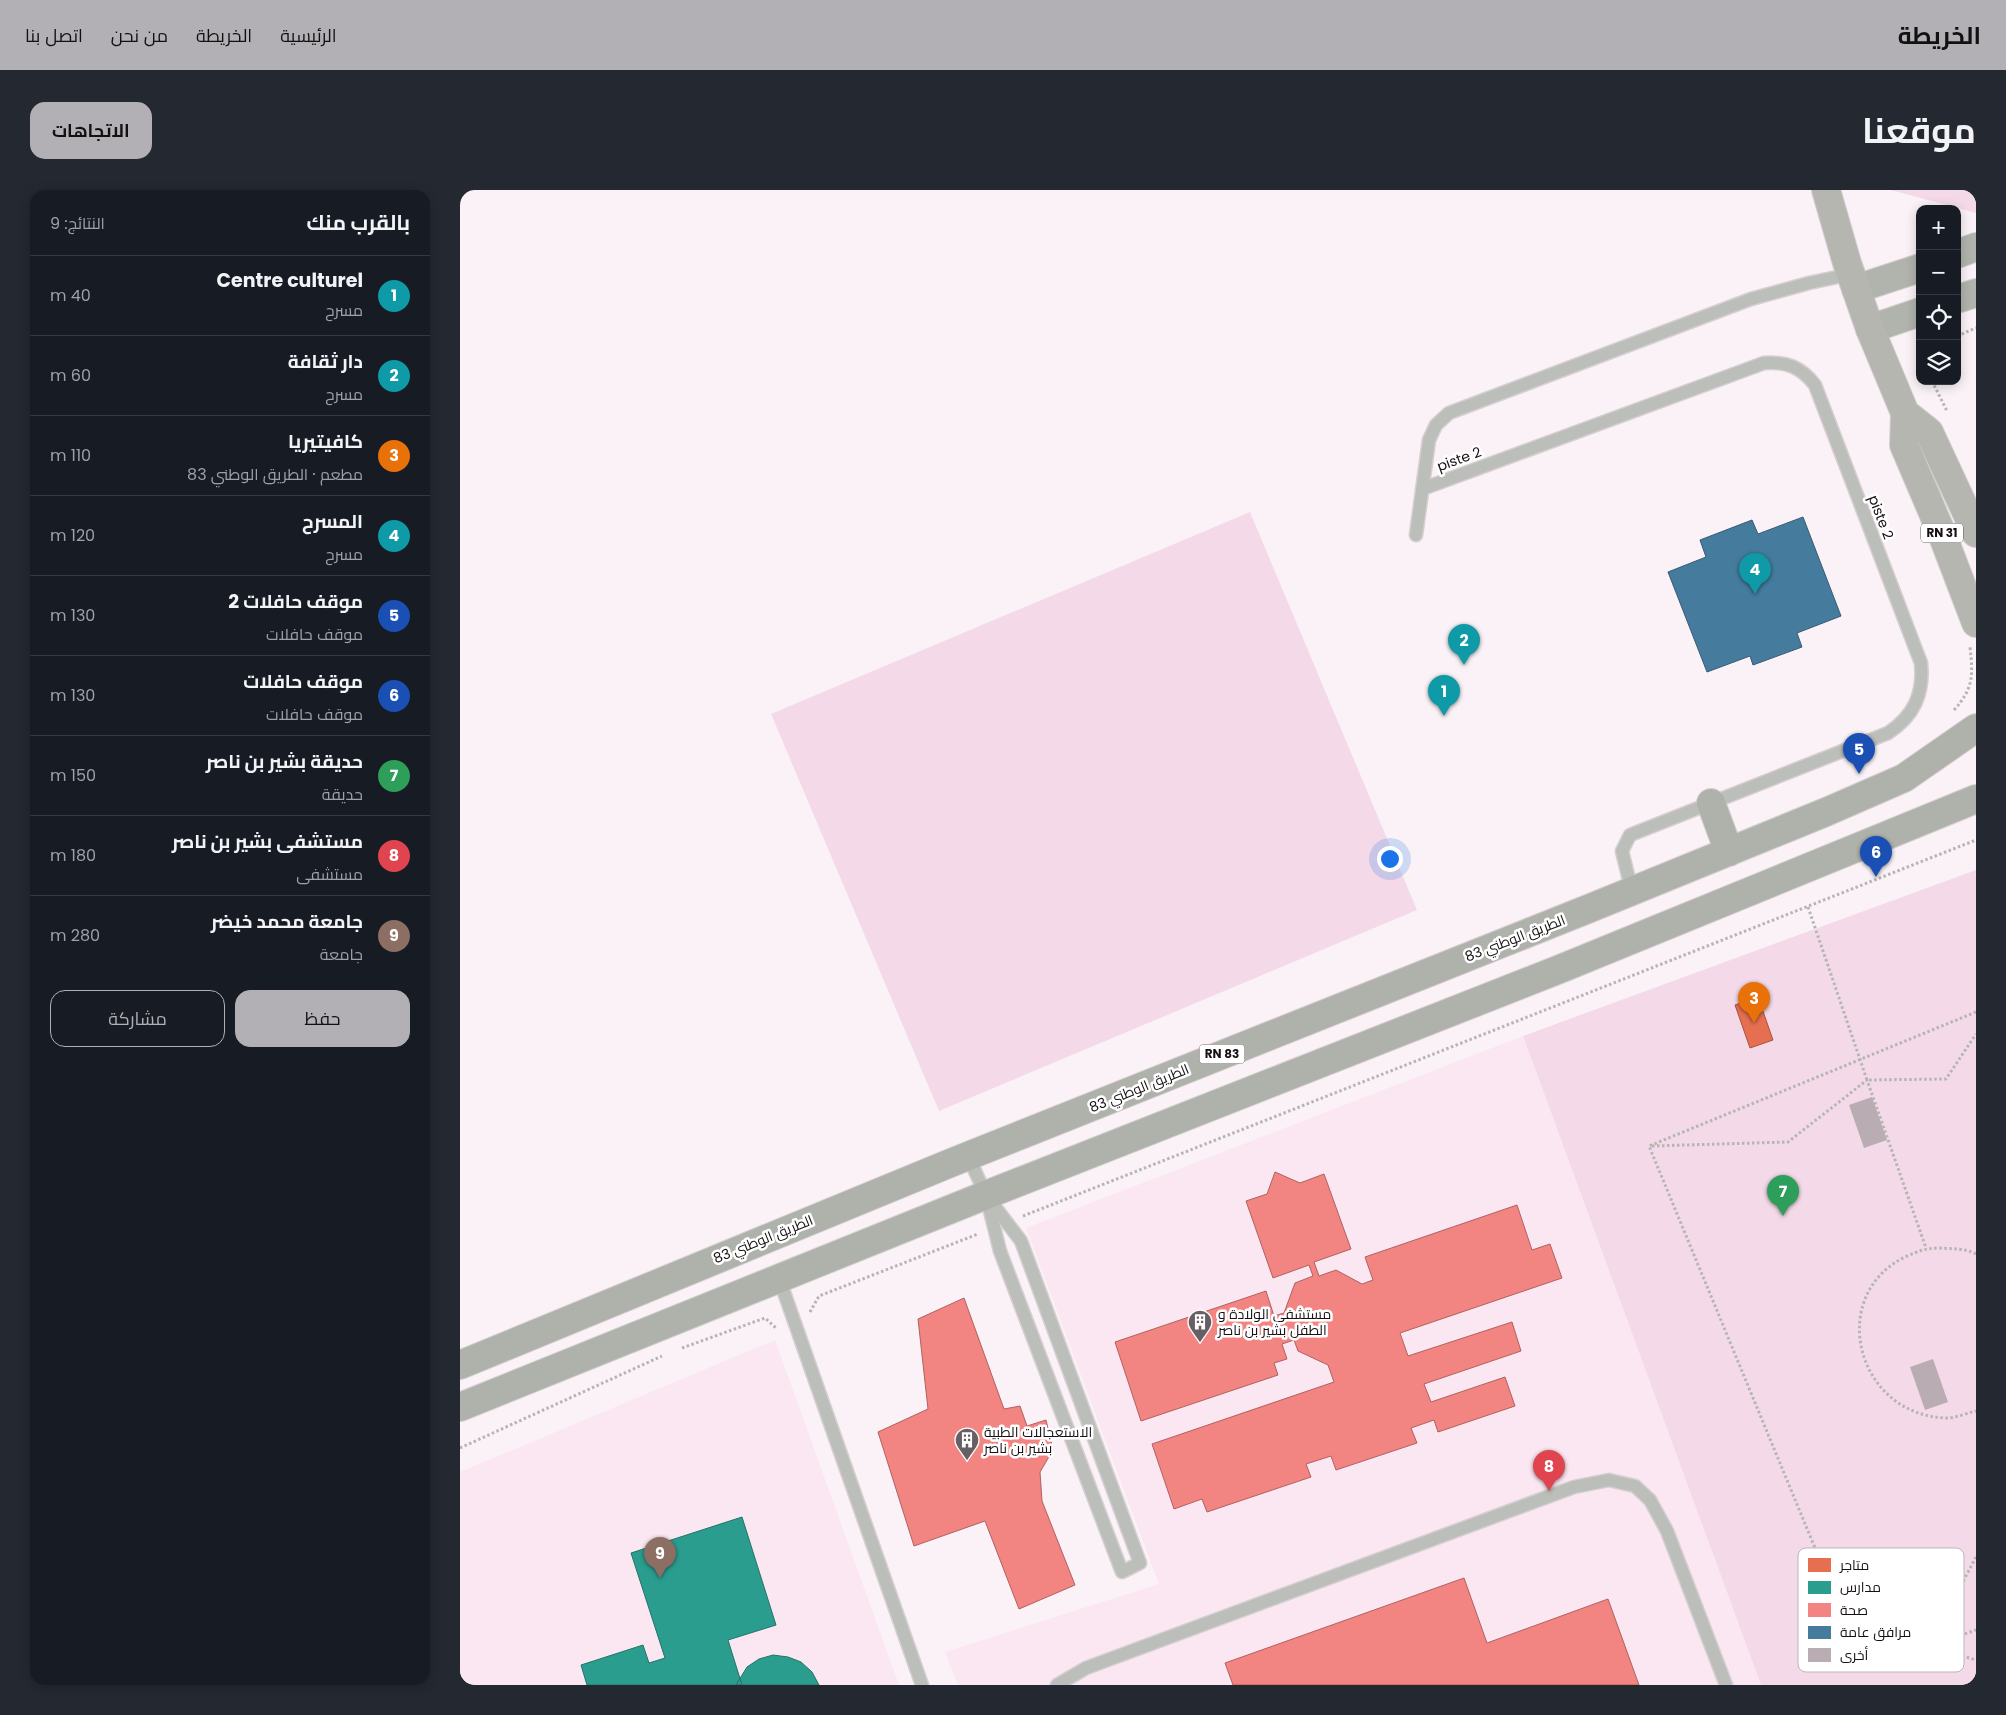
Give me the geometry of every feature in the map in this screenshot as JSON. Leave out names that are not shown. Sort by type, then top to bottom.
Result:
[{"type":"highway","name":"الطريق الوطني 83","points":[[460,1365],[968,1156],[1729,852],[1904,778],[1976,728]]},
{"type":"highway","points":[[460,1407],[986,1195],[1560,969],[1976,799]]},
{"type":"highway","points":[[1711,803],[1729,852]]},
{"type":"main road","name":"RN 31","points":[[1826,190],[1851,276],[1870,329],[1905,413],[1904,445],[1942,534],[1976,623]]},
{"type":"main road","points":[[1961,253],[1976,247]]},
{"type":"main road","points":[[1851,276],[1916,268]]},
{"type":"main road","points":[[1961,298],[1976,293]]},
{"type":"main road","points":[[1870,329],[1916,313]]},
{"type":"main road","name":"RN 31","points":[[1905,413],[1929,432],[1974,525]]},
{"type":"lane","points":[[1416,536],[1428,440],[1436,425],[1449,413],[1751,299],[1808,283],[1851,276]]},
{"type":"lane","name":"piste 2","points":[[1422,489],[1764,363],[1786,363],[1806,374],[1815,385],[1921,663],[1920,691],[1909,716],[1888,733],[1630,836],[1622,851],[1632,892]]},
{"type":"lane","points":[[968,1156],[986,1195],[1000,1250],[1122,1572],[1140,1563],[1021,1241],[986,1195]]},
{"type":"lane","points":[[779,1278],[922,1685]]},
{"type":"lane","points":[[1057,1685],[1086,1668],[1574,1487],[1609,1480],[1635,1486],[1650,1500],[1667,1531],[1726,1685]]},
{"type":"path","points":[[1961,334],[1976,328]]},
{"type":"path","points":[[1007,1222],[1976,840]]},
{"type":"path","points":[[1808,907],[1926,1248]]},
{"type":"path","points":[[1649,1146],[1976,1012]]},
{"type":"path","points":[[1649,1146],[1788,1142],[1868,1080],[1946,1079],[1976,1034]]},
{"type":"path","points":[[1649,1146],[1814,1548]]},
{"type":"path","points":[[819,1296],[994,1227]]},
{"type":"path","points":[[1976,1254],[1968,1249],[1926,1248],[1893,1263],[1869,1290],[1858,1325],[1863,1361],[1882,1392],[1912,1412],[1948,1418],[1976,1411]]},
{"type":"path","points":[[680,1349],[765,1318],[778,1331]]},
{"type":"path","points":[[460,1448],[671,1352]]},
{"type":"path","points":[[1964,1580],[1976,1557]]},
{"type":"path","points":[[1964,1634],[1976,1630]]},
{"type":"path","points":[[1964,1656],[1976,1660]]},
{"type":"shaded area","points":[[1891,190],[1976,190],[1976,213],[1961,209],[1961,205],[1946,205]]},
{"type":"shaded area","points":[[1250,512],[1417,910],[939,1111],[771,714]]},
{"type":"shaded area","points":[[1976,870],[1976,1685],[1761,1685],[1523,1036]]},
{"type":"shaded area","points":[[1523,1036],[1761,1685],[958,1685],[945,1652],[1159,1584],[1026,1228]]},
{"type":"shaded area","points":[[775,1340],[899,1685],[460,1685],[460,1472]]},
{"type":"building: متاجر","points":[[1758,997],[1773,1040],[1750,1048],[1735,1005]]},
{"type":"building: مدارس","points":[[742,1517],[776,1625],[728,1640],[742,1685],[587,1685],[581,1665],[643,1645],[649,1663],[665,1658],[631,1553]]},
{"type":"building: مدارس","points":[[773,1655],[788,1657],[801,1662],[812,1672],[819,1685],[736,1685],[747,1667],[759,1659]]},
{"type":"building: صحة","name":"مستشفى الولادة و الطفل بشير بن ناصر","points":[[1275,1172],[1300,1183],[1324,1174],[1351,1249],[1314,1262],[1319,1276],[1336,1270],[1362,1284],[1373,1280],[1365,1257],[1517,1205],[1532,1250],[1550,1244],[1562,1278],[1400,1333],[1408,1356],[1512,1322],[1521,1351],[1424,1384],[1431,1402],[1505,1377],[1515,1406],[1438,1432],[1434,1420],[1411,1428],[1417,1443],[1336,1470],[1331,1456],[1306,1464],[1311,1477],[1207,1512],[1202,1499],[1174,1509],[1152,1444],[1334,1382],[1328,1365],[1298,1351],[1294,1340],[1282,1344],[1287,1359],[1274,1363],[1278,1375],[1141,1421],[1115,1342],[1266,1291],[1274,1316],[1284,1313],[1295,1283],[1313,1276],[1309,1265],[1273,1278],[1246,1201],[1267,1194]]},
{"type":"building: صحة","name":"الاستعجالات الطبية بشير بن ناصر","points":[[964,1298],[1004,1409],[1020,1406],[1027,1426],[1046,1420],[1053,1450],[1040,1472],[1042,1501],[1075,1585],[1019,1609],[985,1521],[914,1546],[878,1432],[928,1409],[918,1319]]},
{"type":"building: صحة","points":[[1464,1578],[1487,1643],[1608,1599],[1639,1685],[1233,1685],[1225,1663]]},
{"type":"building: مرافق عامة","points":[[1803,517],[1841,616],[1797,633],[1802,647],[1753,665],[1750,656],[1707,672],[1668,572],[1706,557],[1700,540],[1752,520],[1758,534]]},
{"type":"building: أخرى","points":[[1872,1097],[1887,1140],[1864,1148],[1849,1105]]},
{"type":"building: أخرى","points":[[1933,1359],[1948,1402],[1925,1410],[1910,1367]]},
{"type":"place","name":"المسرح","points":[[1755,594]]},
{"type":"place","name":"دار ثقافة","points":[[1464,665]]},
{"type":"place","name":"Centre culturel","points":[[1444,716]]},
{"type":"place","name":"موقف حافلات 2","points":[[1859,774]]},
{"type":"place","name":"موقف حافلات","points":[[1876,877]]},
{"type":"place","name":"كافيتيريا","points":[[1754,1023]]},
{"type":"place","name":"حديقة بشير بن ناصر","points":[[1783,1216]]},
{"type":"place","name":"مستشفى الولادة و الطفل بشير بن ناصر","points":[[1200,1343]]},
{"type":"place","name":"الاستعجالات الطبية بشير بن ناصر","points":[[967,1461]]},
{"type":"place","name":"مستشفى بشير بن ناصر","points":[[1549,1491]]},
{"type":"place","name":"جامعة محمد خيضر","points":[[660,1578]]}]
